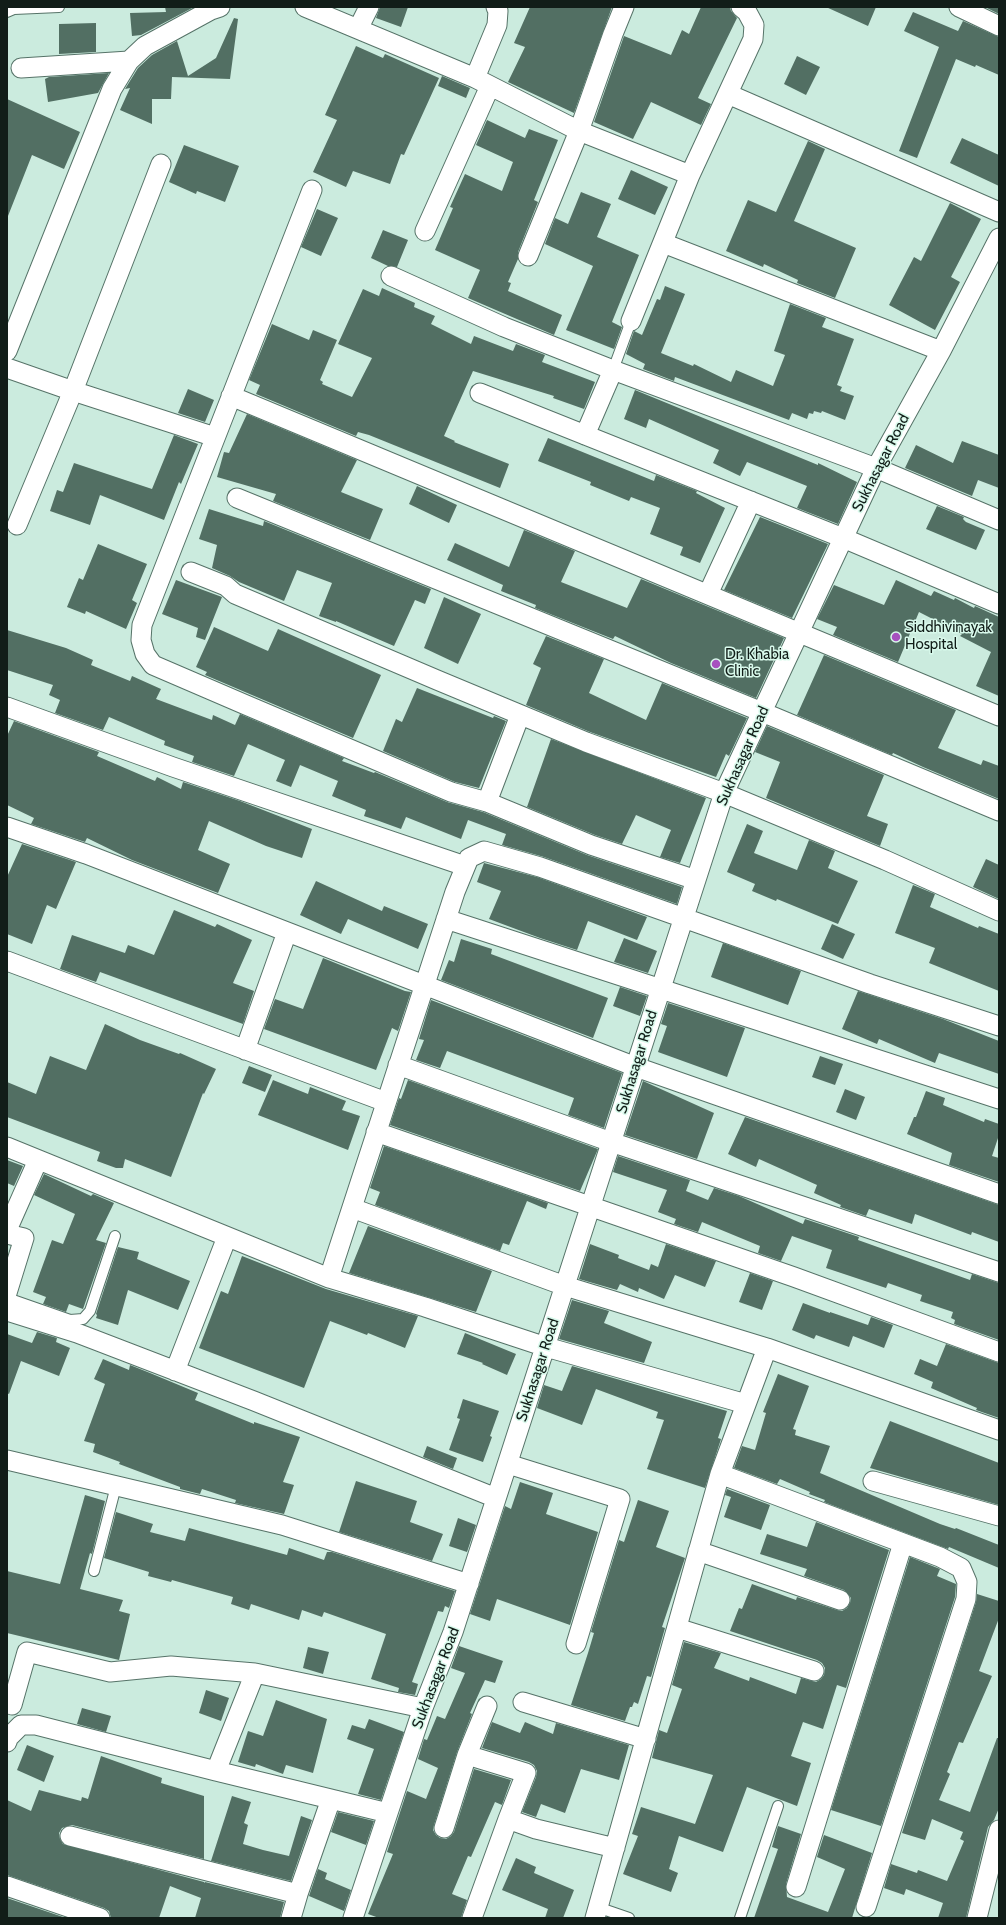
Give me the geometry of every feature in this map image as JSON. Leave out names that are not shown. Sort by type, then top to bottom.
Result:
[{"type":"street","points":[[7,351],[112,89],[128,61],[145,46],[211,10],[220,7]]},
{"type":"street","points":[[305,7],[482,82],[579,131],[690,176]]},
{"type":"street","points":[[358,29],[369,7]]},
{"type":"street","points":[[425,231],[482,82],[497,25],[498,11],[496,7]]},
{"type":"street","points":[[528,256],[579,131],[624,7]]},
{"type":"street","points":[[631,321],[690,176],[753,39],[754,25],[747,12],[741,7]]},
{"type":"street","points":[[959,7],[999,26]]},
{"type":"street","points":[[21,68],[128,61]]},
{"type":"street","points":[[728,94],[999,212]]},
{"type":"street","points":[[18,524],[161,164]]},
{"type":"street","points":[[312,190],[142,625],[141,640],[145,654],[152,665],[451,792],[487,802],[592,845],[696,880]]},
{"type":"street","name":"Sukhasagar Road","points":[[354,1918],[423,1708],[453,1632],[469,1584],[724,793],[876,468],[941,351],[999,238]]},
{"type":"street","points":[[663,243],[941,351]]},
{"type":"street","points":[[391,276],[504,327],[613,370],[876,468],[999,520]]},
{"type":"street","points":[[7,368],[72,391],[215,437]]},
{"type":"street","points":[[585,435],[613,370]]},
{"type":"street","points":[[480,393],[843,538],[999,604]]},
{"type":"street","points":[[231,396],[999,716]]},
{"type":"street","points":[[238,498],[762,712],[999,811]]},
{"type":"street","points":[[708,594],[751,501]]},
{"type":"street","points":[[192,572],[226,586],[235,594],[520,715],[586,742],[724,793],[885,860],[999,911]]},
{"type":"street","points":[[7,707],[173,767],[466,866]]},
{"type":"street","points":[[487,802],[520,715]]},
{"type":"street","points":[[7,827],[86,854],[636,1067],[999,1194]]},
{"type":"street","points":[[329,1278],[446,919],[469,858],[484,851],[508,857],[870,984],[999,1026]]},
{"type":"street","points":[[446,919],[999,1099]]},
{"type":"street","points":[[244,1050],[287,932]]},
{"type":"street","points":[[7,961],[386,1102]]},
{"type":"street","points":[[398,1065],[611,1142],[999,1272]]},
{"type":"street","points":[[376,1132],[591,1206],[999,1352]]},
{"type":"street","points":[[7,1147],[329,1278],[546,1346],[746,1404]]},
{"type":"street","points":[[7,1230],[38,1160]]},
{"type":"street","points":[[352,1208],[565,1286],[767,1348],[999,1430]]},
{"type":"street","points":[[7,1234],[24,1238],[7,1293]]},
{"type":"street","points":[[175,1371],[227,1237]]},
{"type":"street","points":[[7,1311],[77,1333],[496,1498]]},
{"type":"street","points":[[596,1912],[720,1474],[767,1348]]},
{"type":"street","points":[[7,1460],[282,1525],[469,1584]]},
{"type":"street","points":[[508,1464],[620,1499],[576,1644]]},
{"type":"street","points":[[720,1474],[940,1557],[961,1568],[967,1582],[966,1599],[866,1907]]},
{"type":"street","points":[[873,1481],[999,1516]]},
{"type":"street","points":[[796,1887],[903,1543]]},
{"type":"street","points":[[698,1551],[840,1600]]},
{"type":"street","points":[[677,1628],[814,1671]]},
{"type":"street","points":[[12,1705],[27,1652],[110,1672],[171,1666],[255,1673],[423,1708]]},
{"type":"street","points":[[216,1771],[255,1673]]},
{"type":"street","points":[[523,1702],[646,1739]]},
{"type":"street","points":[[444,1828],[467,1755],[487,1706]]},
{"type":"street","points":[[7,1742],[8,1738],[21,1725],[36,1725],[388,1813]]},
{"type":"street","points":[[467,1755],[526,1773],[472,1918]]},
{"type":"street","points":[[291,1918],[331,1799]]},
{"type":"street","points":[[508,1819],[536,1829],[615,1848]]},
{"type":"street","points":[[977,1918],[999,1830]]},
{"type":"street","points":[[70,1836],[298,1894]]},
{"type":"street","points":[[7,1886],[100,1918]]},
{"type":"lane","points":[[7,12],[14,9],[59,7]]},
{"type":"lane","points":[[613,370],[631,321]]},
{"type":"lane","points":[[7,1298],[70,1320],[83,1319],[90,1311],[115,1236]]},
{"type":"lane","points":[[94,1571],[116,1486]]},
{"type":"lane","points":[[740,1918],[778,1806]]},
{"type":"lane","points":[[596,1912],[629,1918]]},
{"type":"building","points":[[165,7],[194,7],[141,35],[132,36],[130,13],[166,12]]},
{"type":"building","points":[[380,7],[408,7],[401,27],[376,18]]},
{"type":"building","points":[[530,7],[612,7],[574,113],[508,82],[525,47],[514,43]]},
{"type":"building","points":[[701,7],[730,7],[731,11],[737,18],[698,98],[711,104],[701,125],[651,102],[633,139],[594,122],[624,36],[671,55],[682,30],[689,34]]},
{"type":"building","points":[[826,7],[876,7],[868,26]]},
{"type":"building","points":[[985,7],[999,7],[999,14]]},
{"type":"building","points":[[913,12],[958,31],[963,21],[999,37],[999,75],[976,65],[975,67],[956,59],[917,158],[899,151],[939,47],[904,31]]},
{"type":"building","points":[[234,18],[238,19],[230,79],[172,77],[171,99],[152,99],[152,124],[120,110],[130,88],[125,89],[138,68],[152,55],[177,41],[188,76],[216,58]]},
{"type":"building","points":[[96,23],[96,52],[59,54],[59,24]]},
{"type":"building","points":[[356,46],[383,58],[385,54],[439,78],[404,155],[401,154],[390,184],[353,171],[346,187],[313,172],[337,120],[325,115]]},
{"type":"building","points":[[797,56],[820,67],[806,95],[784,84]]},
{"type":"building","points":[[109,73],[98,93],[48,102],[45,79],[49,77]]},
{"type":"building","points":[[442,76],[470,88],[466,98],[438,86]]},
{"type":"building","points":[[7,99],[80,132],[64,169],[32,155],[8,216]]},
{"type":"building","points":[[487,120],[525,138],[529,129],[558,140],[534,200],[538,202],[518,252],[518,259],[508,282],[511,283],[508,291],[562,315],[554,335],[468,298],[480,270],[435,250],[453,208],[450,207],[465,174],[502,191],[513,162],[476,145]]},
{"type":"building","points":[[962,138],[999,155],[999,186],[950,163]]},
{"type":"building","points":[[808,141],[825,149],[794,221],[856,248],[835,298],[797,283],[798,280],[764,264],[763,267],[726,251],[748,200],[776,212]]},
{"type":"building","points":[[184,145],[239,166],[225,202],[197,191],[196,194],[169,182]]},
{"type":"building","points":[[631,170],[668,187],[655,215],[618,199]]},
{"type":"building","points":[[581,192],[611,204],[597,237],[639,255],[612,322],[622,327],[614,349],[566,330],[593,266],[545,244],[555,218],[568,224]]},
{"type":"building","points":[[950,203],[981,219],[951,277],[960,282],[935,330],[889,305],[914,257],[921,261]]},
{"type":"building","points":[[317,209],[338,218],[321,256],[301,247]]},
{"type":"building","points":[[383,230],[408,240],[397,267],[388,266],[371,258]]},
{"type":"building","points":[[665,286],[685,294],[661,353],[693,366],[694,364],[731,382],[736,370],[773,386],[785,355],[774,351],[790,304],[826,318],[822,327],[854,339],[837,385],[842,387],[840,391],[854,396],[845,420],[822,411],[821,413],[814,411],[813,414],[809,413],[807,419],[792,413],[789,420],[675,377],[674,381],[643,369],[645,364],[626,354],[634,331],[642,335],[657,299],[660,300]]},
{"type":"building","points":[[382,288],[415,303],[414,307],[435,316],[431,324],[471,344],[474,336],[513,351],[516,344],[545,355],[542,362],[595,382],[584,409],[553,398],[554,396],[473,371],[444,436],[455,441],[454,442],[509,464],[500,488],[369,435],[358,432],[356,436],[256,394],[260,385],[249,380],[272,324],[309,340],[313,330],[337,340],[320,380],[323,382],[322,384],[352,397],[372,358],[338,344],[363,289],[379,296]]},
{"type":"building","points":[[188,389],[214,400],[205,422],[178,413]]},
{"type":"building","points":[[635,390],[818,465],[818,463],[857,482],[838,524],[797,508],[807,486],[747,462],[740,476],[713,463],[719,450],[649,419],[646,428],[624,419]]},
{"type":"building","points":[[247,414],[357,460],[341,492],[383,509],[370,540],[273,501],[276,494],[217,477],[224,452],[229,453]]},
{"type":"building","points":[[174,435],[198,444],[181,484],[179,482],[164,520],[100,495],[90,525],[50,511],[57,490],[63,492],[74,463],[152,489]]},
{"type":"building","points":[[548,438],[654,481],[656,475],[697,491],[696,493],[725,508],[700,563],[680,555],[683,547],[650,534],[660,508],[631,497],[629,501],[590,485],[591,482],[538,461]]},
{"type":"building","points":[[962,441],[999,455],[999,488],[978,480],[972,496],[905,468],[916,445],[953,463]]},
{"type":"building","points":[[417,486],[457,505],[449,523],[409,504]]},
{"type":"building","points":[[937,506],[964,517],[963,519],[966,522],[985,530],[976,550],[926,529]]},
{"type":"building","points":[[209,509],[263,526],[264,521],[431,589],[425,604],[415,600],[394,646],[336,621],[319,616],[332,583],[297,570],[284,601],[239,582],[212,568],[217,545],[199,539]]},
{"type":"building","points":[[760,517],[828,544],[792,618],[724,590]]},
{"type":"building","points":[[524,530],[575,551],[561,582],[627,608],[641,579],[784,638],[756,698],[671,663],[615,636],[613,639],[535,608],[536,605],[501,591],[503,585],[447,560],[455,543],[509,567]]},
{"type":"building","points":[[98,544],[147,564],[132,600],[137,603],[126,629],[86,611],[85,614],[67,607],[79,578],[83,580]]},
{"type":"building","points":[[176,580],[222,597],[205,640],[196,637],[198,628],[162,614]]},
{"type":"building","points":[[896,580],[931,596],[934,591],[954,600],[955,598],[974,608],[975,606],[999,617],[999,696],[976,686],[991,652],[960,636],[962,634],[919,612],[898,662],[833,635],[837,627],[817,619],[834,585],[884,605]]},
{"type":"building","points":[[444,597],[481,614],[458,664],[424,648]]},
{"type":"building","points":[[214,627],[268,651],[278,629],[381,675],[353,738],[205,675],[207,672],[196,667]]},
{"type":"building","points":[[7,630],[66,648],[93,660],[91,665],[130,681],[132,676],[161,689],[156,699],[212,720],[213,715],[235,725],[240,714],[344,758],[342,761],[374,773],[375,772],[447,802],[483,812],[587,855],[682,887],[677,904],[544,857],[502,845],[506,834],[468,820],[461,839],[406,817],[401,829],[364,816],[366,810],[332,796],[338,781],[300,765],[291,787],[276,781],[285,760],[248,744],[234,776],[192,762],[194,756],[164,745],[165,741],[109,717],[103,730],[55,713],[60,700],[49,695],[53,685],[7,670]]},
{"type":"building","points":[[546,636],[604,659],[589,693],[646,720],[662,683],[747,718],[729,756],[726,754],[716,777],[590,732],[526,705],[541,668],[533,664]]},
{"type":"building","points":[[824,655],[956,710],[938,748],[981,765],[983,760],[999,766],[999,799],[893,753],[892,755],[797,715]]},
{"type":"building","points":[[417,688],[493,718],[494,716],[506,721],[479,788],[455,782],[383,751],[396,719],[402,722]]},
{"type":"building","points":[[14,721],[99,752],[97,756],[155,781],[157,777],[181,789],[183,782],[240,801],[312,829],[302,858],[266,846],[209,821],[198,850],[230,864],[218,893],[132,860],[87,838],[85,842],[31,824],[34,818],[7,805],[7,736]]},
{"type":"building","points":[[767,726],[884,775],[867,816],[888,824],[880,846],[766,798],[780,762],[755,752]]},
{"type":"building","points":[[551,739],[706,798],[680,863],[660,857],[671,830],[636,815],[622,844],[595,835],[527,807]]},
{"type":"building","points":[[747,824],[763,831],[754,853],[797,870],[809,840],[835,851],[828,868],[858,881],[838,924],[777,899],[776,901],[752,891],[755,884],[727,872]]},
{"type":"building","points":[[22,844],[76,862],[56,909],[47,905],[32,944],[7,934],[7,877]]},
{"type":"building","points":[[986,859],[999,865],[999,899],[973,887]]},
{"type":"building","points":[[484,863],[537,877],[647,917],[637,940],[588,921],[577,950],[540,938],[489,919],[501,891],[477,882]]},
{"type":"building","points":[[316,881],[382,911],[384,906],[428,924],[418,949],[348,919],[341,934],[300,915]]},
{"type":"building","points":[[913,885],[935,894],[930,907],[978,928],[979,926],[999,934],[999,991],[929,963],[935,948],[895,933]]},
{"type":"building","points":[[174,910],[215,927],[217,924],[252,940],[233,983],[254,991],[243,1024],[100,972],[96,982],[60,969],[72,935],[125,953],[128,945],[154,955]]},
{"type":"building","points":[[832,924],[855,934],[843,959],[821,949]]},
{"type":"building","points":[[624,938],[657,951],[648,973],[614,962]]},
{"type":"building","points":[[461,939],[492,949],[491,954],[608,998],[593,1038],[441,980],[449,960],[454,962]]},
{"type":"building","points":[[723,943],[801,971],[788,1005],[711,977]]},
{"type":"building","points":[[323,958],[405,991],[411,992],[398,1031],[392,1028],[376,1070],[264,1029],[275,999],[303,1009]]},
{"type":"building","points":[[620,987],[647,996],[640,1016],[613,1006]]},
{"type":"building","points":[[858,991],[943,1019],[999,1041],[999,1074],[939,1053],[935,1063],[879,1039],[877,1044],[842,1029]]},
{"type":"building","points":[[431,1000],[622,1073],[604,1128],[568,1115],[574,1098],[447,1051],[440,1068],[416,1060],[424,1040],[419,1039]]},
{"type":"building","points":[[668,1003],[745,1028],[727,1077],[658,1052],[667,1026],[661,1024]]},
{"type":"building","points":[[105,1024],[140,1040],[179,1054],[180,1053],[216,1069],[204,1094],[203,1093],[171,1177],[125,1159],[123,1168],[116,1168],[97,1161],[100,1152],[7,1117],[7,1082],[36,1094],[50,1056],[86,1070]]},
{"type":"building","points":[[820,1056],[843,1064],[835,1085],[812,1077]]},
{"type":"building","points":[[249,1066],[272,1075],[265,1092],[242,1083]]},
{"type":"building","points":[[273,1080],[308,1094],[310,1087],[346,1101],[342,1110],[360,1116],[348,1150],[258,1115]]},
{"type":"building","points":[[408,1080],[598,1149],[580,1191],[390,1125],[399,1098],[401,1099]]},
{"type":"building","points":[[643,1081],[714,1113],[697,1159],[625,1135]]},
{"type":"building","points":[[845,1089],[865,1097],[856,1120],[836,1112]]},
{"type":"building","points":[[926,1091],[945,1098],[943,1105],[984,1122],[985,1119],[999,1124],[999,1135],[992,1156],[999,1158],[999,1182],[949,1165],[952,1153],[907,1134],[914,1117],[916,1117]]},
{"type":"building","points":[[745,1117],[999,1205],[999,1242],[972,1232],[971,1235],[915,1214],[912,1224],[869,1209],[866,1216],[840,1207],[841,1205],[814,1193],[817,1185],[759,1159],[756,1167],[728,1154]]},
{"type":"building","points":[[384,1146],[548,1203],[546,1209],[527,1201],[509,1245],[503,1243],[500,1251],[375,1205],[380,1192],[370,1188]]},
{"type":"building","points":[[618,1156],[690,1180],[686,1191],[708,1200],[714,1188],[739,1196],[803,1224],[805,1219],[859,1237],[858,1240],[970,1280],[972,1274],[999,1283],[999,1340],[954,1324],[955,1320],[951,1318],[953,1312],[920,1301],[922,1295],[888,1283],[886,1288],[826,1268],[832,1250],[792,1236],[781,1261],[758,1253],[760,1246],[702,1222],[698,1232],[674,1224],[676,1219],[658,1212],[667,1190],[613,1172]]},
{"type":"building","points":[[7,1160],[23,1166],[14,1186],[7,1183]]},
{"type":"building","points":[[44,1174],[91,1196],[93,1194],[114,1203],[96,1240],[106,1243],[83,1309],[69,1304],[66,1312],[43,1304],[46,1297],[33,1292],[52,1240],[63,1244],[75,1214],[34,1195]]},
{"type":"building","points":[[368,1226],[492,1271],[476,1312],[349,1273]]},
{"type":"building","points":[[590,1244],[619,1255],[618,1258],[649,1270],[651,1264],[658,1267],[666,1244],[716,1261],[705,1287],[675,1275],[664,1299],[639,1288],[638,1292],[620,1284],[617,1290],[579,1279]]},
{"type":"building","points":[[118,1247],[139,1252],[137,1259],[190,1281],[178,1310],[128,1290],[118,1325],[96,1318]]},
{"type":"building","points":[[242,1256],[326,1289],[418,1316],[405,1348],[368,1333],[367,1335],[330,1321],[304,1388],[199,1348],[221,1291],[228,1294]]},
{"type":"building","points":[[750,1273],[773,1281],[762,1310],[739,1302]]},
{"type":"building","points":[[572,1300],[609,1311],[604,1323],[652,1342],[644,1363],[559,1339]]},
{"type":"building","points":[[803,1303],[868,1325],[871,1317],[893,1325],[884,1348],[853,1336],[849,1347],[816,1335],[814,1339],[792,1330]]},
{"type":"building","points":[[37,1332],[57,1338],[56,1342],[70,1348],[59,1376],[21,1361],[9,1394],[7,1393],[7,1334],[32,1343]]},
{"type":"building","points":[[465,1333],[516,1354],[507,1375],[482,1364],[483,1363],[457,1354]]},
{"type":"building","points":[[946,1344],[999,1363],[999,1418],[976,1410],[977,1408],[931,1388],[933,1382],[914,1374],[920,1359],[937,1366]]},
{"type":"building","points":[[103,1359],[129,1370],[130,1365],[198,1393],[195,1400],[254,1424],[254,1422],[300,1437],[283,1482],[294,1485],[284,1514],[235,1503],[236,1500],[202,1489],[200,1494],[180,1489],[180,1487],[119,1464],[120,1462],[93,1452],[95,1444],[84,1441],[105,1384],[94,1379]]},
{"type":"building","points":[[572,1366],[727,1411],[718,1438],[721,1439],[705,1488],[647,1469],[664,1420],[656,1418],[658,1412],[596,1389],[582,1425],[537,1408],[544,1385],[562,1391]]},
{"type":"building","points":[[778,1374],[809,1386],[793,1429],[796,1430],[795,1435],[830,1446],[820,1473],[940,1524],[955,1529],[956,1528],[999,1545],[999,1568],[949,1547],[948,1549],[824,1502],[825,1500],[809,1494],[810,1492],[780,1479],[777,1484],[734,1468],[742,1446],[755,1450],[766,1413],[763,1412]]},
{"type":"building","points":[[463,1399],[499,1411],[483,1462],[449,1450],[460,1419],[457,1418]]},
{"type":"building","points":[[890,1421],[999,1463],[999,1505],[870,1468]]},
{"type":"building","points":[[427,1446],[457,1458],[453,1469],[423,1457]]},
{"type":"building","points":[[356,1481],[417,1501],[410,1522],[443,1534],[432,1561],[339,1532]]},
{"type":"building","points":[[520,1482],[553,1493],[546,1514],[598,1532],[570,1625],[497,1599],[490,1621],[470,1614],[505,1506],[511,1509]]},
{"type":"building","points":[[727,1489],[770,1505],[761,1530],[724,1517],[731,1497],[725,1495]]},
{"type":"building","points":[[85,1495],[105,1501],[92,1554],[90,1553],[80,1589],[123,1600],[119,1611],[130,1614],[119,1660],[7,1633],[7,1571],[60,1584]]},
{"type":"building","points":[[638,1500],[669,1511],[656,1547],[685,1558],[662,1627],[665,1628],[651,1677],[647,1676],[638,1704],[634,1702],[632,1707],[630,1707],[625,1721],[571,1705],[594,1633],[591,1632],[619,1540],[624,1542]]},
{"type":"building","points":[[116,1512],[153,1524],[150,1532],[185,1541],[189,1528],[287,1555],[289,1548],[324,1560],[327,1552],[332,1552],[455,1591],[449,1608],[445,1606],[443,1612],[438,1611],[412,1682],[418,1684],[415,1695],[398,1692],[399,1688],[371,1679],[386,1634],[324,1612],[322,1617],[302,1610],[299,1620],[251,1604],[249,1610],[231,1604],[233,1597],[172,1580],[171,1582],[148,1576],[149,1572],[104,1558]]},
{"type":"building","points":[[458,1518],[476,1525],[467,1552],[449,1546]]},
{"type":"building","points":[[816,1522],[889,1550],[846,1688],[837,1685],[823,1729],[803,1722],[791,1756],[811,1763],[797,1806],[747,1787],[723,1852],[679,1836],[669,1869],[678,1873],[671,1892],[623,1874],[638,1836],[632,1834],[641,1807],[695,1824],[713,1775],[652,1758],[659,1730],[667,1733],[682,1689],[672,1685],[684,1642],[721,1653],[714,1668],[749,1681],[750,1677],[796,1694],[801,1678],[816,1682],[824,1675],[825,1668],[822,1663],[817,1660],[730,1631],[739,1608],[742,1609],[752,1584],[796,1600],[797,1597],[842,1611],[847,1608],[851,1598],[844,1590],[804,1576],[807,1569],[760,1554],[767,1534],[807,1547]]},
{"type":"building","points":[[910,1557],[940,1569],[937,1576],[956,1584],[955,1597],[881,1826],[831,1810]]},
{"type":"building","points":[[977,1594],[999,1601],[999,1618],[979,1671],[992,1676],[963,1743],[959,1742],[947,1772],[950,1774],[939,1800],[970,1812],[997,1738],[999,1738],[999,1808],[994,1820],[988,1827],[966,1918],[938,1918],[943,1903],[906,1889],[904,1895],[884,1888],[891,1864],[917,1873],[918,1870],[947,1881],[964,1841],[960,1839],[963,1832],[932,1819],[925,1840],[902,1833],[976,1602]]},
{"type":"building","points":[[459,1646],[503,1661],[495,1683],[485,1680],[470,1713],[472,1714],[457,1752],[434,1825],[433,1830],[436,1835],[440,1838],[446,1839],[454,1832],[474,1769],[511,1780],[502,1805],[495,1802],[471,1857],[468,1856],[452,1894],[467,1900],[461,1918],[379,1918],[368,1914],[393,1854],[387,1852],[407,1791],[426,1799],[438,1768],[418,1759],[424,1739],[427,1740],[437,1716],[445,1719],[465,1673],[451,1668]]},
{"type":"building","points":[[308,1647],[329,1652],[323,1674],[303,1668]]},
{"type":"building","points":[[206,1690],[229,1698],[221,1721],[199,1713]]},
{"type":"building","points":[[276,1700],[327,1719],[313,1773],[286,1765],[283,1774],[256,1764],[255,1767],[238,1762],[248,1731],[263,1736]]},
{"type":"building","points":[[82,1708],[111,1716],[106,1732],[77,1724]]},
{"type":"building","points":[[369,1719],[404,1732],[381,1800],[358,1794],[374,1749],[347,1739],[352,1725],[365,1729]]},
{"type":"building","points":[[492,1722],[520,1733],[525,1722],[553,1734],[556,1723],[629,1745],[619,1780],[581,1769],[565,1813],[541,1804],[536,1817],[522,1812],[537,1771],[534,1765],[529,1762],[482,1748]]},
{"type":"building","points":[[27,1745],[54,1756],[44,1782],[17,1770]]},
{"type":"building","points":[[101,1756],[162,1778],[161,1783],[204,1796],[204,1859],[72,1825],[62,1828],[59,1833],[63,1844],[204,1883],[205,1882],[284,1902],[280,1918],[195,1918],[201,1898],[170,1886],[159,1918],[111,1918],[109,1911],[104,1908],[7,1875],[7,1800],[31,1811],[39,1790],[81,1801],[82,1797],[88,1799]]},
{"type":"building","points":[[232,1796],[251,1802],[244,1823],[248,1825],[243,1844],[263,1850],[289,1856],[301,1816],[312,1820],[291,1881],[211,1861]]},
{"type":"building","points":[[338,1812],[374,1821],[366,1845],[331,1832]]},
{"type":"building","points":[[778,1826],[801,1834],[786,1884],[787,1897],[828,1912],[845,1869],[817,1857],[824,1835],[872,1853],[852,1918],[754,1918],[778,1849],[772,1847]]},
{"type":"building","points":[[516,1858],[536,1867],[534,1873],[574,1890],[563,1918],[545,1918],[548,1909],[502,1890]]},
{"type":"building","points":[[318,1869],[327,1873],[325,1879],[351,1890],[344,1911],[309,1896]]},
{"type":"building","points":[[7,1898],[66,1918],[7,1918]]},
{"type":"place","name":"Siddhivinayak Hospital","points":[[896,637]]},
{"type":"place","name":"Dr. Khabia Clinic","points":[[716,664]]}]
